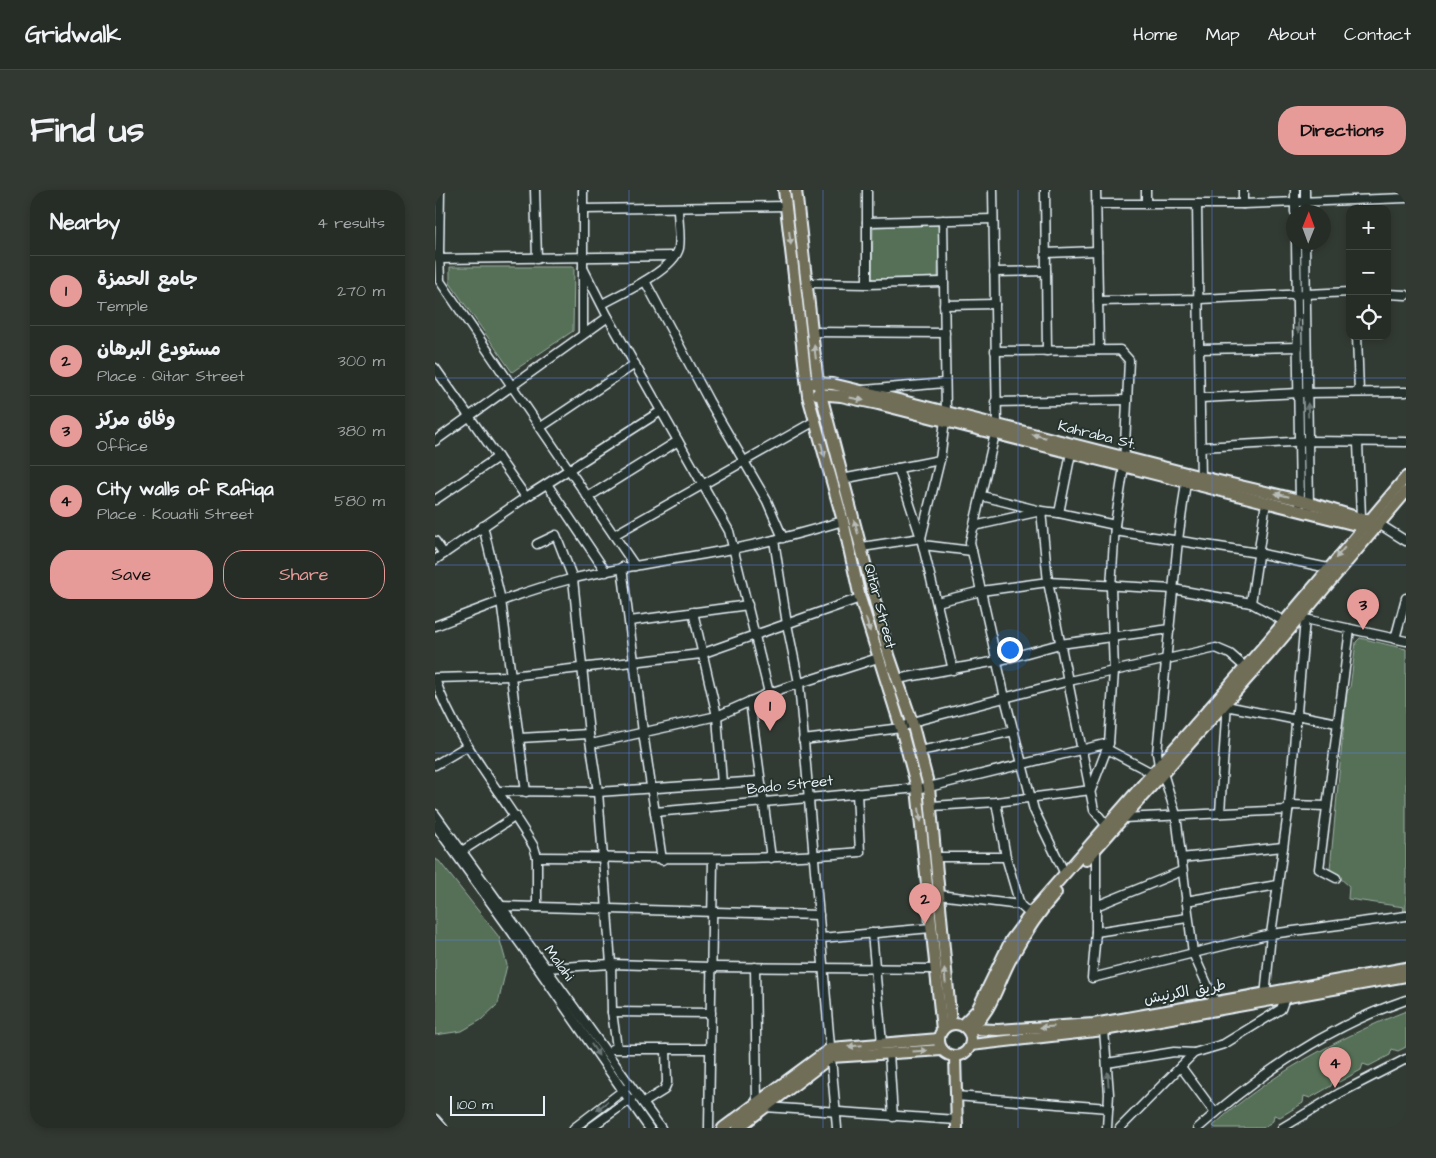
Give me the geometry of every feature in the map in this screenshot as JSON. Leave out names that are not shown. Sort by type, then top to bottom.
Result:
[{"type":"main road","name":"Qitar Street","points":[[784,190],[808,396],[843,521],[860,598],[901,728],[917,788],[940,1034]]},
{"type":"main road","name":"Qitar Street","points":[[796,190],[821,394],[842,479],[929,787],[944,964],[960,1026]]},
{"type":"main road","points":[[794,275],[807,278]]},
{"type":"main road","points":[[798,320],[811,317]]},
{"type":"main road","name":"Kahraba St.","points":[[807,384],[819,383],[859,390],[945,417]]},
{"type":"main road","name":"Kahraba St.","points":[[808,396],[821,394],[945,417],[1364,521],[1377,527]]},
{"type":"main road","name":"Kahraba St.","points":[[995,429],[1071,453],[1124,462],[1186,482],[1201,481],[1266,502],[1304,506]]},
{"type":"main road","points":[[1302,613],[1328,568],[1364,521],[1406,477]]},
{"type":"main road","points":[[960,1026],[977,1010],[1011,940],[1030,914],[1158,770],[1245,667],[1289,623],[1302,613],[1406,492]]},
{"type":"main road","points":[[723,1128],[737,1125],[831,1052],[940,1034],[960,1026],[978,1023],[1011,957],[1035,920],[1123,818],[1158,770],[1227,703],[1289,623]]},
{"type":"main road","points":[[927,880],[938,879]]},
{"type":"main road","name":"طريق الكرنيش","points":[[971,1045],[1104,1030],[1406,968]]},
{"type":"main road","name":"طريق الكرنيش","points":[[960,1026],[998,1030],[1095,1024],[1215,1002],[1265,997],[1285,998],[1406,976]]},
{"type":"main road","points":[[831,1052],[889,1053],[942,1050],[955,1056],[965,1053],[971,1045],[971,1036],[960,1026]]},
{"type":"main road","points":[[940,1034],[942,1050]]},
{"type":"main road","points":[[955,1056],[957,1124]]},
{"type":"street","points":[[440,190],[438,256],[440,282],[635,566]]},
{"type":"street","points":[[535,190],[537,259]]},
{"type":"street","points":[[583,190],[583,334]]},
{"type":"street","points":[[867,190],[867,284]]},
{"type":"street","points":[[993,190],[995,429],[982,496],[970,542],[1005,698],[1034,810],[1065,874]]},
{"type":"street","points":[[1045,190],[1047,351]]},
{"type":"street","points":[[1096,190],[1099,350]]},
{"type":"street","points":[[1146,190],[1146,204]]},
{"type":"street","points":[[1243,190],[1243,204]]},
{"type":"street","points":[[1295,190],[1295,202]]},
{"type":"street","points":[[1305,190],[1305,202]]},
{"type":"street","points":[[1352,190],[1352,200]]},
{"type":"street","points":[[1096,204],[1243,204],[1406,198]]},
{"type":"street","points":[[1197,204],[1201,350],[1201,481]]},
{"type":"street","points":[[583,209],[786,206]]},
{"type":"street","points":[[602,304],[659,272],[674,256],[679,248],[678,209]]},
{"type":"street","points":[[867,222],[993,219]]},
{"type":"street","points":[[922,542],[940,460],[945,417],[943,220]]},
{"type":"street","points":[[1296,250],[1299,442],[1304,506]]},
{"type":"street","points":[[1304,506],[1309,441],[1305,250]]},
{"type":"street","points":[[1046,253],[1097,251]]},
{"type":"street","points":[[438,256],[537,259],[583,256],[674,256]]},
{"type":"street","points":[[583,268],[608,317],[729,531],[769,693]]},
{"type":"street","points":[[994,272],[1046,271]]},
{"type":"street","points":[[807,278],[867,284],[943,282]]},
{"type":"street","points":[[645,281],[743,462],[767,501],[783,538]]},
{"type":"street","points":[[1098,300],[1200,299],[1346,292]]},
{"type":"street","points":[[1391,294],[1406,294]]},
{"type":"street","points":[[944,305],[995,304]]},
{"type":"street","points":[[435,441],[608,317]]},
{"type":"street","points":[[812,332],[945,333]]},
{"type":"street","points":[[1357,340],[1359,392]]},
{"type":"street","points":[[1201,350],[1298,347]]},
{"type":"street","points":[[995,351],[1120,350],[1126,354],[1129,360],[1124,462],[1115,528],[1111,587],[1114,671],[1108,746],[1091,790]]},
{"type":"street","points":[[541,427],[635,364]]},
{"type":"street","points":[[435,368],[526,497]]},
{"type":"street","points":[[859,390],[945,384]]},
{"type":"street","points":[[1201,398],[1299,393],[1406,392]]},
{"type":"street","points":[[995,402],[1127,400]]},
{"type":"street","points":[[435,560],[526,497],[661,411]]},
{"type":"street","points":[[614,534],[815,421]]},
{"type":"street","points":[[1201,447],[1309,441],[1406,442]]},
{"type":"street","points":[[588,497],[678,442]]},
{"type":"street","points":[[1358,443],[1364,521]]},
{"type":"street","points":[[1059,513],[1071,453]]},
{"type":"street","points":[[435,500],[497,456]]},
{"type":"street","points":[[842,479],[940,460]]},
{"type":"street","points":[[898,468],[922,542],[953,670]]},
{"type":"street","points":[[1186,482],[1178,540],[1157,753],[1158,770],[1176,815],[1187,918],[1193,953],[1215,1002]]},
{"type":"street","points":[[547,484],[606,572]]},
{"type":"street","points":[[982,496],[1041,512],[1059,513],[1115,528],[1258,553],[1328,568]]},
{"type":"street","points":[[1251,602],[1266,502]]},
{"type":"street","points":[[974,526],[1041,512]]},
{"type":"street","points":[[1041,512],[1048,582],[1094,810],[1107,826]]},
{"type":"street","points":[[435,626],[501,600],[573,579],[622,567],[733,549],[783,538],[843,521]]},
{"type":"street","points":[[483,526],[501,600],[527,792]]},
{"type":"street","points":[[1377,527],[1406,541]]},
{"type":"street","points":[[537,544],[556,535],[573,579],[589,734],[598,792],[611,964],[612,1012],[617,1048]]},
{"type":"street","points":[[774,540],[787,624],[799,683],[837,1128]]},
{"type":"street","points":[[435,541],[444,554]]},
{"type":"street","points":[[862,547],[922,542],[972,551]]},
{"type":"street","points":[[622,567],[643,732],[662,860]]},
{"type":"street","points":[[937,602],[981,591],[1048,582],[1173,589],[1251,602],[1289,623]]},
{"type":"street","points":[[537,907],[537,857],[534,847],[516,816],[467,746],[443,702],[435,679],[511,676],[701,654],[860,598]]},
{"type":"street","points":[[1395,638],[1406,598]]},
{"type":"street","points":[[630,621],[748,605]]},
{"type":"street","points":[[693,612],[701,654],[717,716],[722,784]]},
{"type":"street","points":[[1265,997],[1277,885],[1289,807],[1297,718],[1302,613],[1350,629],[1406,641]]},
{"type":"street","points":[[897,679],[997,661],[1060,644],[1170,628]]},
{"type":"street","points":[[1336,878],[1319,869],[1350,629]]},
{"type":"street","points":[[803,740],[901,728],[912,722],[1069,681],[1167,657],[1216,648],[1230,654],[1245,667]]},
{"type":"street","points":[[591,744],[717,716],[769,693],[878,658]]},
{"type":"street","points":[[750,701],[771,858]]},
{"type":"street","points":[[1220,813],[1227,703],[1297,718],[1337,723]]},
{"type":"street","points":[[920,751],[1014,731]]},
{"type":"street","points":[[520,738],[589,734]]},
{"type":"street","points":[[435,765],[467,746]]},
{"type":"street","points":[[1108,746],[1158,770]]},
{"type":"street","name":"Bado Street","points":[[655,812],[808,796],[929,787],[1083,750],[1108,746]]},
{"type":"street","points":[[498,791],[598,792],[760,781]]},
{"type":"street","points":[[932,806],[996,802],[1091,790]]},
{"type":"street","points":[[537,857],[604,857],[662,860],[771,858],[860,852],[857,793]]},
{"type":"street","points":[[996,802],[1006,857],[1020,905],[1030,914]]},
{"type":"street","points":[[1123,818],[1327,806]]},
{"type":"street","name":"Malahi","points":[[435,814],[661,1128]]},
{"type":"street","points":[[462,851],[516,816]]},
{"type":"street","name":"Malahi","points":[[435,825],[649,1128]]},
{"type":"street","points":[[1181,858],[1283,847]]},
{"type":"street","points":[[1096,848],[1096,932],[1092,978],[1271,934],[1406,916]]},
{"type":"street","points":[[936,857],[1006,857]]},
{"type":"street","points":[[709,1128],[713,859]]},
{"type":"street","points":[[1096,906],[1182,870]]},
{"type":"street","points":[[1186,901],[1277,885]]},
{"type":"street","points":[[939,895],[1020,905]]},
{"type":"street","points":[[501,906],[819,915]]},
{"type":"street","points":[[1096,932],[1187,918]]},
{"type":"street","points":[[821,938],[931,928]]},
{"type":"street","points":[[872,933],[882,1043]]},
{"type":"street","points":[[546,968],[611,964],[935,969]]},
{"type":"street","points":[[755,967],[761,1105],[957,1124]]},
{"type":"street","points":[[1107,1063],[1174,1052],[1194,1053],[1223,1044],[1281,1009],[1285,998]]},
{"type":"street","points":[[1198,1128],[1267,1072],[1330,1034],[1406,1000]]},
{"type":"street","points":[[612,1012],[711,1012]]},
{"type":"street","points":[[1104,1030],[1107,1063],[1107,1128]]},
{"type":"street","points":[[605,1051],[617,1048],[710,1050]]},
{"type":"street","points":[[643,1103],[664,1090],[667,1083],[666,1048]]},
{"type":"street","points":[[889,1053],[893,1117]]},
{"type":"street","points":[[1120,1128],[1194,1053]]},
{"type":"street","points":[[1282,1128],[1340,1093],[1406,1059]]},
{"type":"street","points":[[1181,1067],[1215,1113]]},
{"type":"street","points":[[574,1128],[631,1086]]},
{"type":"street","points":[[590,1128],[637,1096]]},
{"type":"street","points":[[956,1096],[1108,1108]]},
{"type":"street","points":[[435,1119],[443,1128]]},
{"type":"green space","points":[[939,225],[938,277],[872,279],[873,227]]},
{"type":"green space","points":[[450,267],[574,267],[573,331],[512,372],[450,283]]},
{"type":"green space","points":[[1360,638],[1406,649],[1406,912],[1403,913],[1404,907],[1348,899],[1349,886],[1330,869],[1347,691],[1350,688],[1356,642]]},
{"type":"green space","points":[[435,859],[439,861],[499,937],[507,965],[498,1004],[481,1020],[462,1031],[435,1035]]},
{"type":"green space","points":[[1406,1011],[1406,1047],[1398,1051],[1392,1049],[1390,1055],[1369,1066],[1363,1064],[1361,1070],[1339,1082],[1333,1080],[1331,1086],[1310,1098],[1304,1096],[1303,1103],[1280,1117],[1274,1115],[1273,1121],[1263,1128],[1215,1128],[1213,1126],[1256,1091],[1304,1060],[1355,1033]]},
{"type":"place","name":"وفاق مركز","points":[[1363,630]]},
{"type":"place","name":"جامع الحمزة","points":[[770,731]]},
{"type":"place","name":"مستودع البرهان","points":[[925,924]]},
{"type":"place","name":"City walls of Rafiqa","points":[[1335,1088]]}]
